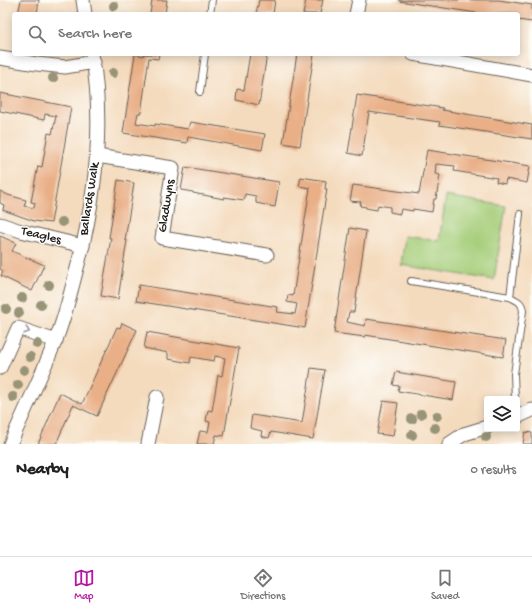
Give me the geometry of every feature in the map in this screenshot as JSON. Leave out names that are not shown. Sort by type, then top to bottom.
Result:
[{"type":"street","points":[[83,0],[85,12]]},
{"type":"street","points":[[356,12],[359,0]]},
{"type":"street","points":[[424,56],[532,75]]},
{"type":"street","points":[[0,58],[65,67],[93,58]]},
{"type":"street","name":"Ballards Walk","points":[[10,444],[56,341],[83,246],[92,202],[97,156],[98,102],[93,58]]},
{"type":"street","name":"Gladwyns","points":[[97,156],[173,168],[162,238],[267,255]]},
{"type":"street","name":"Teagles","points":[[0,224],[21,231],[83,246]]},
{"type":"street","points":[[0,368],[18,328],[56,341]]},
{"type":"street","points":[[148,444],[157,397]]},
{"type":"street","points":[[520,416],[532,410]]},
{"type":"street","points":[[449,444],[464,434],[484,428]]},
{"type":"lane","points":[[210,12],[212,0]]},
{"type":"lane","points":[[200,92],[205,56]]},
{"type":"lane","points":[[510,297],[520,214]]},
{"type":"lane","points":[[411,281],[510,297],[520,302],[523,311],[514,374],[516,396]]},
{"type":"green space","points":[[446,196],[506,206],[494,280],[401,265],[405,236],[439,241]]},
{"type":"building","points":[[21,0],[39,0],[37,12],[18,12]]},
{"type":"building","points":[[152,0],[167,0],[165,12],[150,12]]},
{"type":"building","points":[[259,0],[275,0],[273,12],[256,12]]},
{"type":"building","points":[[306,0],[323,0],[320,12],[303,12]]},
{"type":"building","points":[[499,0],[532,5],[532,22],[520,20],[520,12],[470,12],[399,1]]},
{"type":"building","points":[[135,56],[159,56],[158,59],[149,58],[141,113],[138,113],[136,123],[188,129],[190,122],[265,134],[262,150],[188,137],[187,143],[123,133]]},
{"type":"building","points":[[250,56],[267,56],[259,105],[236,100],[237,89],[244,90]]},
{"type":"building","points":[[297,56],[314,56],[300,146],[283,143]]},
{"type":"building","points":[[0,93],[71,107],[51,223],[34,221],[3,210],[4,205],[0,203],[0,191],[26,200],[24,206],[34,208],[35,203],[31,202],[38,166],[42,167],[48,133],[52,134],[56,116],[45,114],[44,120],[0,111]]},
{"type":"building","points":[[357,95],[443,108],[442,110],[532,125],[532,139],[439,125],[440,122],[369,112],[362,156],[348,153]]},
{"type":"building","points":[[427,150],[530,166],[527,183],[506,179],[505,184],[496,182],[497,178],[454,171],[455,166],[436,164],[435,174],[440,175],[432,212],[401,209],[400,214],[390,212],[390,207],[378,205],[377,210],[360,206],[361,202],[350,201],[353,185],[419,194]]},
{"type":"building","points":[[185,167],[279,182],[275,207],[256,203],[256,196],[245,194],[244,200],[224,197],[224,199],[181,190]]},
{"type":"building","points":[[301,177],[326,181],[325,189],[327,189],[305,328],[136,301],[139,285],[278,307],[277,312],[295,314],[297,304],[287,302],[288,295],[293,296],[310,188],[299,186]]},
{"type":"building","points":[[118,180],[134,183],[118,299],[101,296],[111,238],[109,238]]},
{"type":"building","points":[[350,228],[366,231],[354,312],[349,312],[347,322],[365,326],[366,319],[506,340],[503,357],[365,335],[365,337],[334,333]]},
{"type":"building","points":[[0,236],[16,243],[12,251],[44,265],[32,291],[1,276],[3,271],[0,269]]},
{"type":"building","points":[[122,323],[137,330],[97,416],[73,405],[56,444],[38,444],[60,393],[82,404],[117,327],[120,328]]},
{"type":"building","points":[[147,332],[239,348],[224,436],[216,435],[214,444],[197,444],[200,431],[208,432],[210,422],[206,421],[208,410],[212,411],[218,375],[222,376],[225,358],[215,356],[214,361],[191,357],[190,363],[168,359],[168,353],[144,348]]},
{"type":"building","points":[[311,368],[325,370],[313,439],[271,432],[269,438],[261,436],[262,431],[250,428],[252,415],[302,423]]},
{"type":"building","points":[[396,372],[456,382],[453,400],[398,391],[399,386],[393,385]]},
{"type":"building","points":[[383,401],[398,403],[393,436],[377,434]]},
{"type":"building","points":[[525,432],[532,433],[532,444],[523,444]]}]
